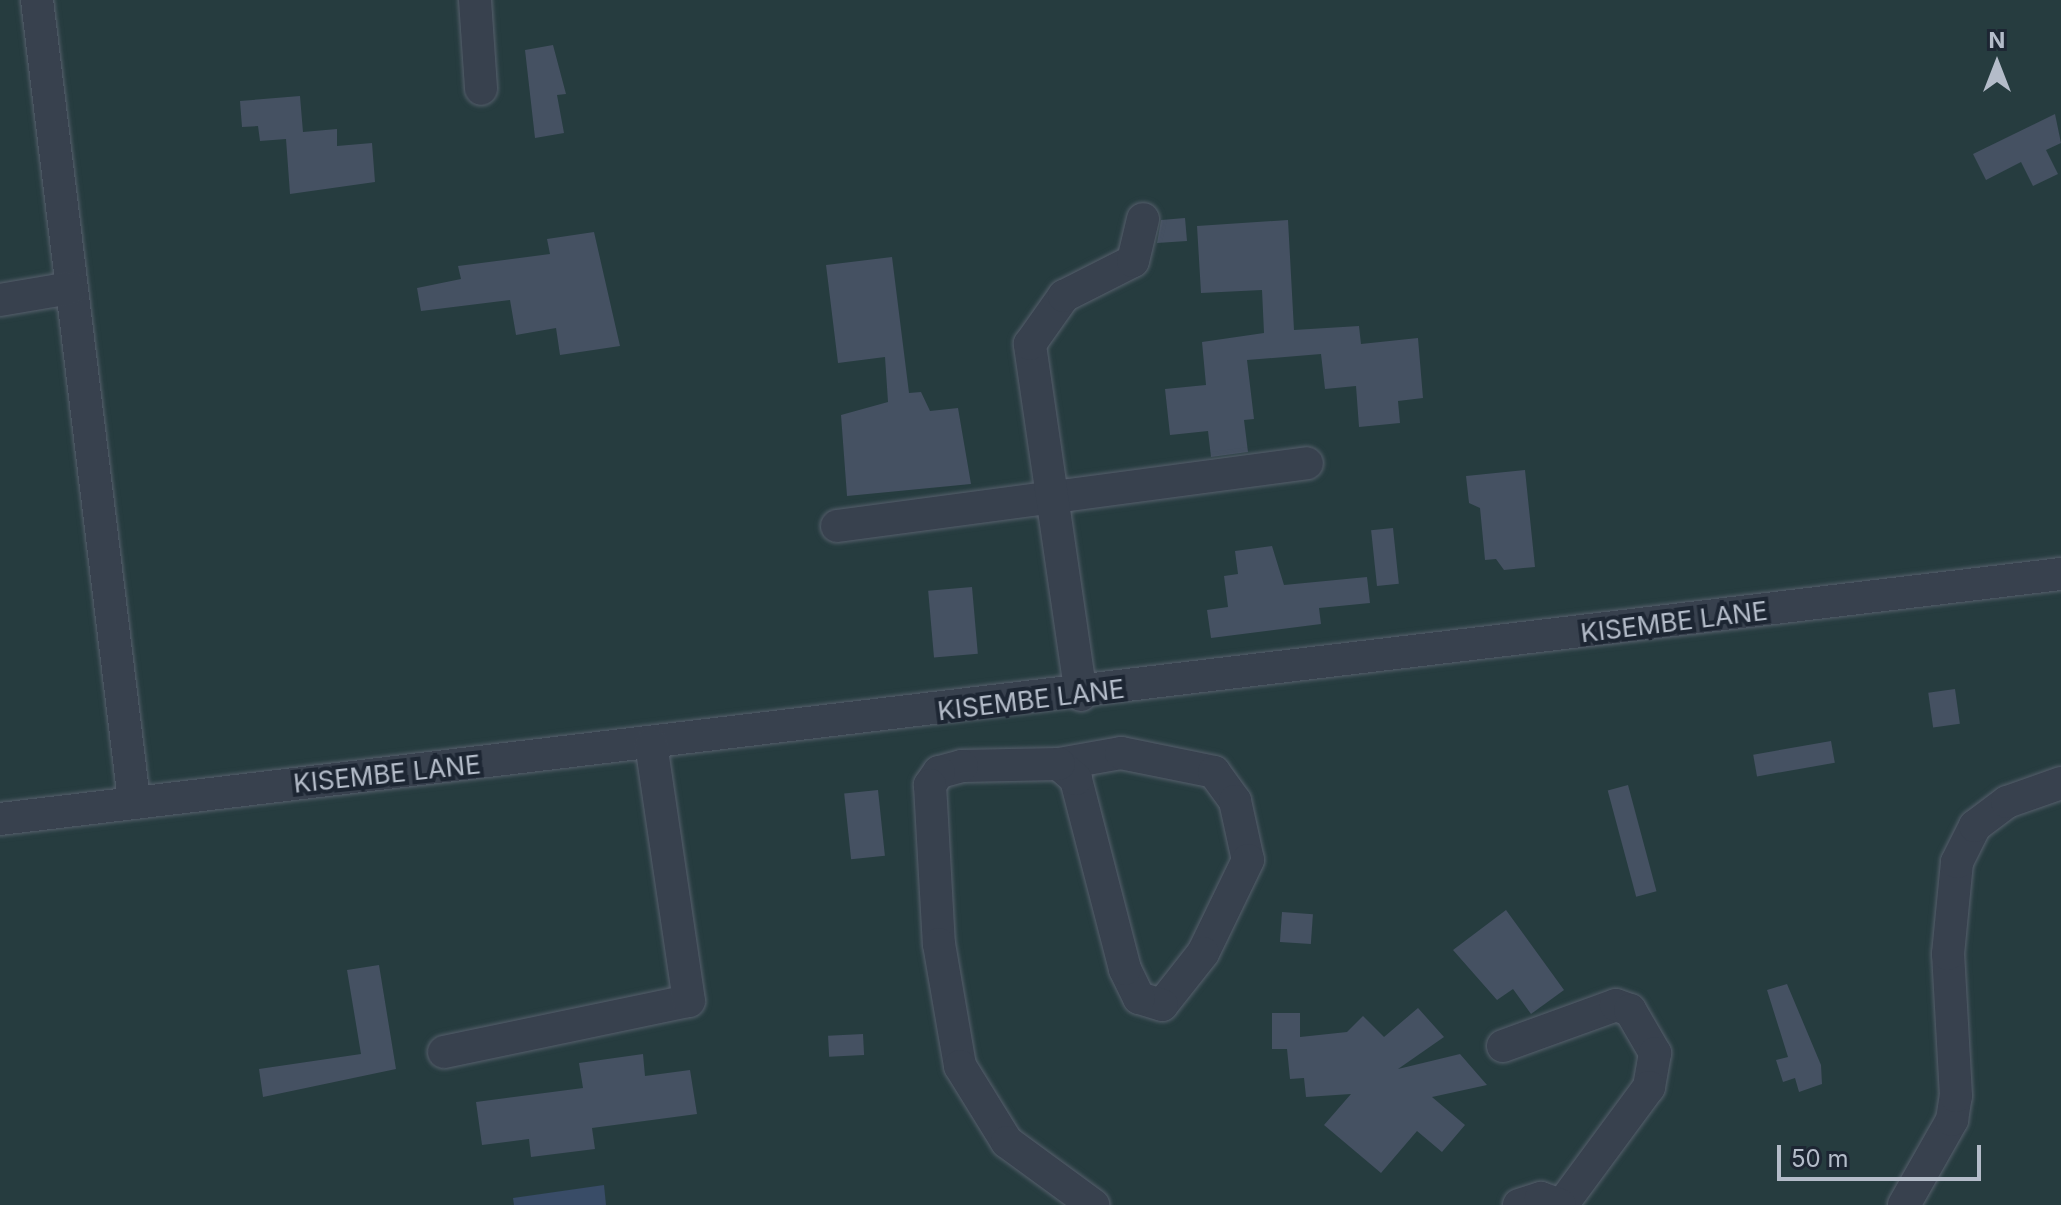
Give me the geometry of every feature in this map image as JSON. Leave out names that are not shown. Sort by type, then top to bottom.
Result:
[{"type":"street","points":[[37,0],[134,800]]},
{"type":"street","points":[[475,0],[481,89]]},
{"type":"street","points":[[1081,695],[1030,344],[1064,296],[1133,261],[1143,219]]},
{"type":"street","points":[[0,300],[71,288]]},
{"type":"street","points":[[837,526],[1307,463]]},
{"type":"street","name":"KISEMBE LANE","points":[[0,819],[134,800],[1081,695],[2061,574]]},
{"type":"street","points":[[444,1052],[689,1001],[651,744]]},
{"type":"street","points":[[1059,764],[1076,779],[1091,816],[1125,969],[1139,998],[1162,1005],[1203,953],[1248,860],[1235,801],[1214,772],[1155,755],[1059,764],[962,766],[939,772],[927,801],[960,1066],[1007,1142],[1093,1205]]},
{"type":"street","points":[[1904,1205],[1952,1120],[1956,1096],[1948,954],[1957,862],[1975,826],[2007,802],[2061,783]]},
{"type":"street","points":[[1503,1046],[1616,1005],[1630,1010],[1655,1053],[1649,1087],[1561,1205],[1541,1198],[1519,1205]]},
{"type":"green space","points":[[0,0],[2061,0],[2061,1205],[0,1205]]},
{"type":"water","points":[[604,1185],[606,1205],[514,1205],[513,1198]]},
{"type":"building","points":[[553,45],[566,94],[557,95],[564,133],[535,138],[525,50]]},
{"type":"building","points":[[300,96],[303,132],[337,129],[337,146],[372,143],[375,182],[290,194],[286,139],[260,141],[258,126],[242,127],[240,101]]},
{"type":"building","points":[[2055,114],[2061,143],[2046,150],[2058,174],[2033,186],[2021,162],[1986,180],[1973,154]]},
{"type":"building","points":[[1185,218],[1187,241],[1157,243],[1161,220]]},
{"type":"building","points":[[1288,220],[1294,330],[1359,326],[1361,344],[1418,338],[1423,398],[1398,401],[1400,423],[1359,427],[1356,386],[1325,389],[1321,354],[1247,360],[1254,419],[1244,420],[1248,452],[1211,457],[1208,431],[1170,435],[1165,389],[1206,385],[1202,342],[1264,333],[1262,290],[1201,293],[1197,226]]},
{"type":"building","points":[[594,232],[620,346],[560,355],[556,328],[516,335],[510,300],[421,311],[417,288],[461,279],[458,266],[550,254],[547,239]]},
{"type":"building","points":[[892,257],[909,393],[921,392],[930,411],[958,408],[971,484],[847,496],[841,415],[888,402],[885,357],[838,363],[826,265]]},
{"type":"building","points":[[1525,470],[1535,567],[1504,570],[1496,559],[1485,560],[1480,508],[1469,503],[1466,476]]},
{"type":"building","points":[[1393,528],[1399,584],[1377,586],[1371,530]]},
{"type":"building","points":[[1272,546],[1284,585],[1367,577],[1370,603],[1319,608],[1321,624],[1211,638],[1207,610],[1228,607],[1224,576],[1238,574],[1235,551]]},
{"type":"building","points":[[972,587],[978,654],[934,658],[928,591]]},
{"type":"building","points":[[1955,689],[1960,724],[1933,727],[1928,693]]},
{"type":"building","points":[[1831,741],[1835,763],[1757,776],[1753,755]]},
{"type":"building","points":[[1628,785],[1656,891],[1636,897],[1608,790]]},
{"type":"building","points":[[878,790],[885,856],[851,859],[844,794]]},
{"type":"building","points":[[1506,910],[1564,990],[1531,1014],[1513,989],[1497,1000],[1453,950]]},
{"type":"building","points":[[1282,912],[1313,914],[1311,944],[1280,942]]},
{"type":"building","points":[[379,965],[396,1069],[263,1097],[259,1069],[361,1054],[347,970]]},
{"type":"building","points":[[1787,984],[1821,1065],[1822,1084],[1799,1092],[1795,1078],[1783,1082],[1776,1060],[1788,1057],[1767,990]]},
{"type":"building","points":[[1418,1008],[1444,1037],[1398,1069],[1460,1054],[1487,1085],[1432,1097],[1465,1125],[1442,1152],[1417,1131],[1381,1173],[1324,1125],[1351,1094],[1306,1097],[1304,1078],[1290,1079],[1287,1049],[1272,1049],[1272,1013],[1300,1013],[1300,1037],[1347,1032],[1363,1016],[1384,1037]]},
{"type":"building","points":[[863,1034],[864,1055],[829,1057],[828,1036]]},
{"type":"building","points":[[643,1054],[645,1076],[690,1070],[697,1114],[592,1128],[595,1149],[531,1157],[529,1139],[482,1145],[476,1102],[583,1088],[579,1063]]}]
